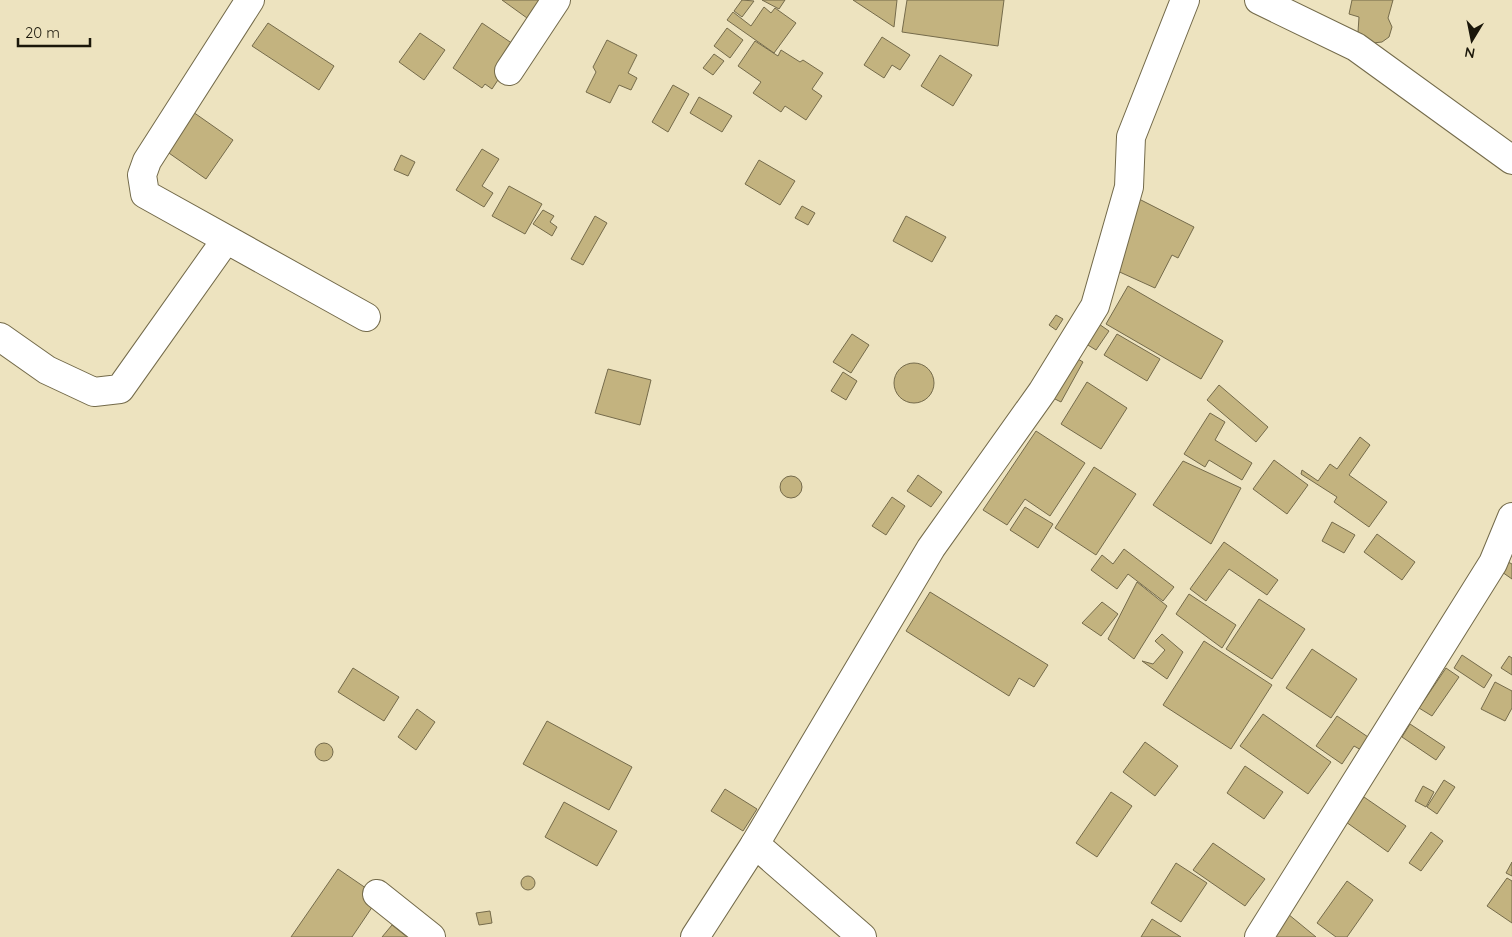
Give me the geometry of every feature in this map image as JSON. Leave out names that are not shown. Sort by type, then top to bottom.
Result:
[{"type":"street","points":[[250,0],[147,161],[142,175],[145,194],[225,241],[366,317]]},
{"type":"street","points":[[510,71],[556,0]]},
{"type":"street","points":[[695,937],[755,844],[932,548],[1042,392],[1095,306],[1129,187],[1131,138],[1186,0]]},
{"type":"street","points":[[1259,0],[1356,47],[1512,160]]},
{"type":"street","points":[[0,338],[47,370],[94,392],[120,389],[225,241]]},
{"type":"street","points":[[1260,937],[1493,563],[1512,517]]},
{"type":"street","points":[[755,844],[862,937]]},
{"type":"street","points":[[377,894],[432,937]]},
{"type":"building","points":[[502,0],[541,0],[527,18]]},
{"type":"building","points":[[742,0],[754,1],[742,17],[734,11]]},
{"type":"building","points":[[762,0],[785,0],[779,9]]},
{"type":"building","points":[[853,0],[897,0],[894,27]]},
{"type":"building","points":[[907,0],[1004,0],[998,46],[902,32]]},
{"type":"building","points":[[1352,0],[1393,0],[1388,18],[1392,27],[1389,37],[1382,42],[1364,41],[1358,32],[1359,17],[1349,14]]},
{"type":"building","points":[[764,7],[771,13],[775,8],[796,23],[774,53],[727,20],[733,12],[751,26]]},
{"type":"building","points":[[268,23],[334,66],[319,90],[252,46]]},
{"type":"building","points":[[482,23],[519,48],[492,89],[485,84],[482,88],[453,68]]},
{"type":"building","points":[[727,28],[743,40],[730,58],[714,46]]},
{"type":"building","points":[[420,33],[445,50],[424,80],[399,62]]},
{"type":"building","points":[[882,37],[910,55],[900,70],[892,65],[884,78],[864,65]]},
{"type":"building","points":[[607,40],[637,55],[628,73],[637,78],[631,90],[619,85],[610,103],[586,92],[596,72],[593,67]]},
{"type":"building","points":[[755,41],[778,56],[781,50],[800,62],[803,60],[823,73],[812,89],[822,96],[806,120],[785,106],[781,112],[753,93],[761,82],[738,66]]},
{"type":"building","points":[[714,54],[724,61],[713,75],[703,68]]},
{"type":"building","points":[[940,55],[972,75],[953,106],[921,86]]},
{"type":"building","points":[[673,85],[689,94],[668,132],[652,122]]},
{"type":"building","points":[[699,97],[732,116],[722,132],[690,113]]},
{"type":"building","points":[[193,112],[233,140],[206,179],[166,151]]},
{"type":"building","points":[[482,149],[499,159],[482,186],[493,193],[484,207],[456,190]]},
{"type":"building","points":[[401,155],[415,162],[408,176],[394,170]]},
{"type":"building","points":[[759,160],[795,181],[780,205],[745,184]]},
{"type":"building","points":[[509,186],[542,204],[525,234],[492,216]]},
{"type":"building","points":[[1139,199],[1194,227],[1178,258],[1172,255],[1155,288],[1113,269]]},
{"type":"building","points":[[802,206],[815,213],[808,225],[795,218]]},
{"type":"building","points":[[543,210],[554,216],[550,222],[557,227],[552,236],[533,224]]},
{"type":"building","points":[[595,216],[607,223],[583,265],[571,259]]},
{"type":"building","points":[[906,216],[946,237],[932,262],[893,241]]},
{"type":"building","points":[[1128,286],[1223,341],[1201,379],[1106,324]]},
{"type":"building","points":[[1056,315],[1063,319],[1056,330],[1049,325]]},
{"type":"building","points":[[1096,322],[1109,331],[1096,350],[1083,342]]},
{"type":"building","points":[[852,334],[869,345],[851,373],[833,362]]},
{"type":"building","points":[[1117,334],[1160,359],[1147,381],[1104,355]]},
{"type":"building","points":[[1068,353],[1083,362],[1061,402],[1045,394]]},
{"type":"building","points":[[910,363],[918,363],[925,366],[931,372],[934,383],[931,394],[925,400],[918,403],[910,403],[903,400],[897,394],[894,387],[894,379],[897,372],[903,366]]},
{"type":"building","points":[[608,369],[651,380],[640,425],[595,413]]},
{"type":"building","points":[[843,372],[857,381],[846,400],[831,391]]},
{"type":"building","points":[[1087,382],[1127,408],[1101,449],[1061,424]]},
{"type":"building","points":[[1219,385],[1268,427],[1256,442],[1207,400]]},
{"type":"building","points":[[1210,413],[1225,422],[1215,440],[1252,463],[1242,480],[1209,460],[1205,467],[1184,454]]},
{"type":"building","points":[[1036,431],[1085,463],[1050,516],[1025,499],[1007,525],[983,510]]},
{"type":"building","points":[[1360,437],[1370,445],[1349,475],[1387,502],[1369,527],[1334,502],[1337,497],[1301,474],[1302,470],[1318,481],[1330,464],[1337,469]]},
{"type":"building","points":[[1274,460],[1308,485],[1287,514],[1253,489]]},
{"type":"building","points":[[1183,461],[1241,488],[1211,544],[1153,505]]},
{"type":"building","points":[[1094,467],[1136,494],[1096,555],[1055,528]]},
{"type":"building","points":[[918,475],[942,492],[931,507],[907,491]]},
{"type":"building","points":[[791,476],[801,483],[802,487],[795,497],[791,498],[781,491],[780,487],[787,477]]},
{"type":"building","points":[[892,497],[905,506],[886,535],[872,526]]},
{"type":"building","points":[[1025,507],[1053,524],[1038,548],[1010,530]]},
{"type":"building","points":[[1332,522],[1355,535],[1344,553],[1322,541]]},
{"type":"building","points":[[1377,534],[1415,562],[1402,580],[1364,552]]},
{"type":"building","points":[[1224,542],[1278,580],[1267,595],[1229,569],[1206,601],[1190,589]]},
{"type":"building","points":[[1124,549],[1174,587],[1163,601],[1128,574],[1117,589],[1091,570],[1102,555],[1113,564]]},
{"type":"building","points":[[1508,562],[1512,564],[1512,579],[1502,572]]},
{"type":"building","points":[[1137,582],[1167,606],[1134,659],[1108,639]]},
{"type":"building","points":[[930,592],[1048,665],[1034,687],[1019,678],[1009,696],[906,631]]},
{"type":"building","points":[[1189,594],[1236,625],[1222,648],[1176,614]]},
{"type":"building","points":[[1259,599],[1305,629],[1272,679],[1226,649]]},
{"type":"building","points":[[1102,602],[1118,614],[1101,636],[1082,623]]},
{"type":"building","points":[[1162,634],[1183,652],[1167,679],[1142,661],[1153,664],[1165,650],[1155,641]]},
{"type":"building","points":[[1204,641],[1272,685],[1231,749],[1163,705]]},
{"type":"building","points":[[1312,649],[1357,679],[1331,718],[1286,688]]},
{"type":"building","points":[[1462,655],[1492,675],[1484,688],[1454,668]]},
{"type":"building","points":[[1509,656],[1512,658],[1512,675],[1501,668]]},
{"type":"building","points":[[353,668],[399,697],[384,721],[338,692]]},
{"type":"building","points":[[1446,668],[1459,677],[1432,716],[1419,708]]},
{"type":"building","points":[[1495,682],[1512,691],[1512,708],[1505,721],[1481,709]]},
{"type":"building","points":[[417,709],[435,722],[416,750],[398,737]]},
{"type":"building","points":[[1263,714],[1331,762],[1308,794],[1240,746]]},
{"type":"building","points":[[1337,716],[1371,739],[1363,751],[1354,746],[1342,764],[1316,746]]},
{"type":"building","points":[[547,721],[632,767],[609,810],[523,764]]},
{"type":"building","points":[[1410,724],[1445,747],[1436,760],[1402,737]]},
{"type":"building","points":[[1145,742],[1178,766],[1155,796],[1123,772]]},
{"type":"building","points":[[320,743],[328,743],[333,748],[331,759],[320,761],[315,756],[315,748]]},
{"type":"building","points":[[1245,766],[1283,792],[1264,819],[1227,793]]},
{"type":"building","points":[[1444,780],[1455,787],[1437,814],[1427,807]]},
{"type":"building","points":[[1423,786],[1434,792],[1426,807],[1415,801]]},
{"type":"building","points":[[725,789],[757,809],[743,831],[711,811]]},
{"type":"building","points":[[1111,792],[1132,806],[1097,857],[1076,843]]},
{"type":"building","points":[[1364,797],[1406,826],[1388,852],[1346,822]]},
{"type":"building","points":[[564,802],[617,831],[597,866],[545,837]]},
{"type":"building","points":[[1431,832],[1443,841],[1421,871],[1409,863]]},
{"type":"building","points":[[1213,843],[1265,879],[1245,906],[1193,870]]},
{"type":"building","points":[[1512,862],[1512,876],[1506,873]]},
{"type":"building","points":[[1176,863],[1207,883],[1181,922],[1151,903]]},
{"type":"building","points":[[338,869],[379,897],[352,937],[291,937]]},
{"type":"building","points":[[525,876],[531,876],[535,883],[531,890],[525,890],[521,886],[521,880]]},
{"type":"building","points":[[1507,878],[1512,881],[1512,923],[1487,906]]},
{"type":"building","points":[[1347,881],[1373,900],[1347,937],[1336,937],[1317,923]]},
{"type":"building","points":[[490,911],[492,923],[479,925],[476,913]]},
{"type":"building","points":[[1288,914],[1316,937],[1269,937]]},
{"type":"building","points":[[1152,919],[1181,937],[1141,937]]},
{"type":"building","points":[[392,925],[407,937],[382,937]]}]
